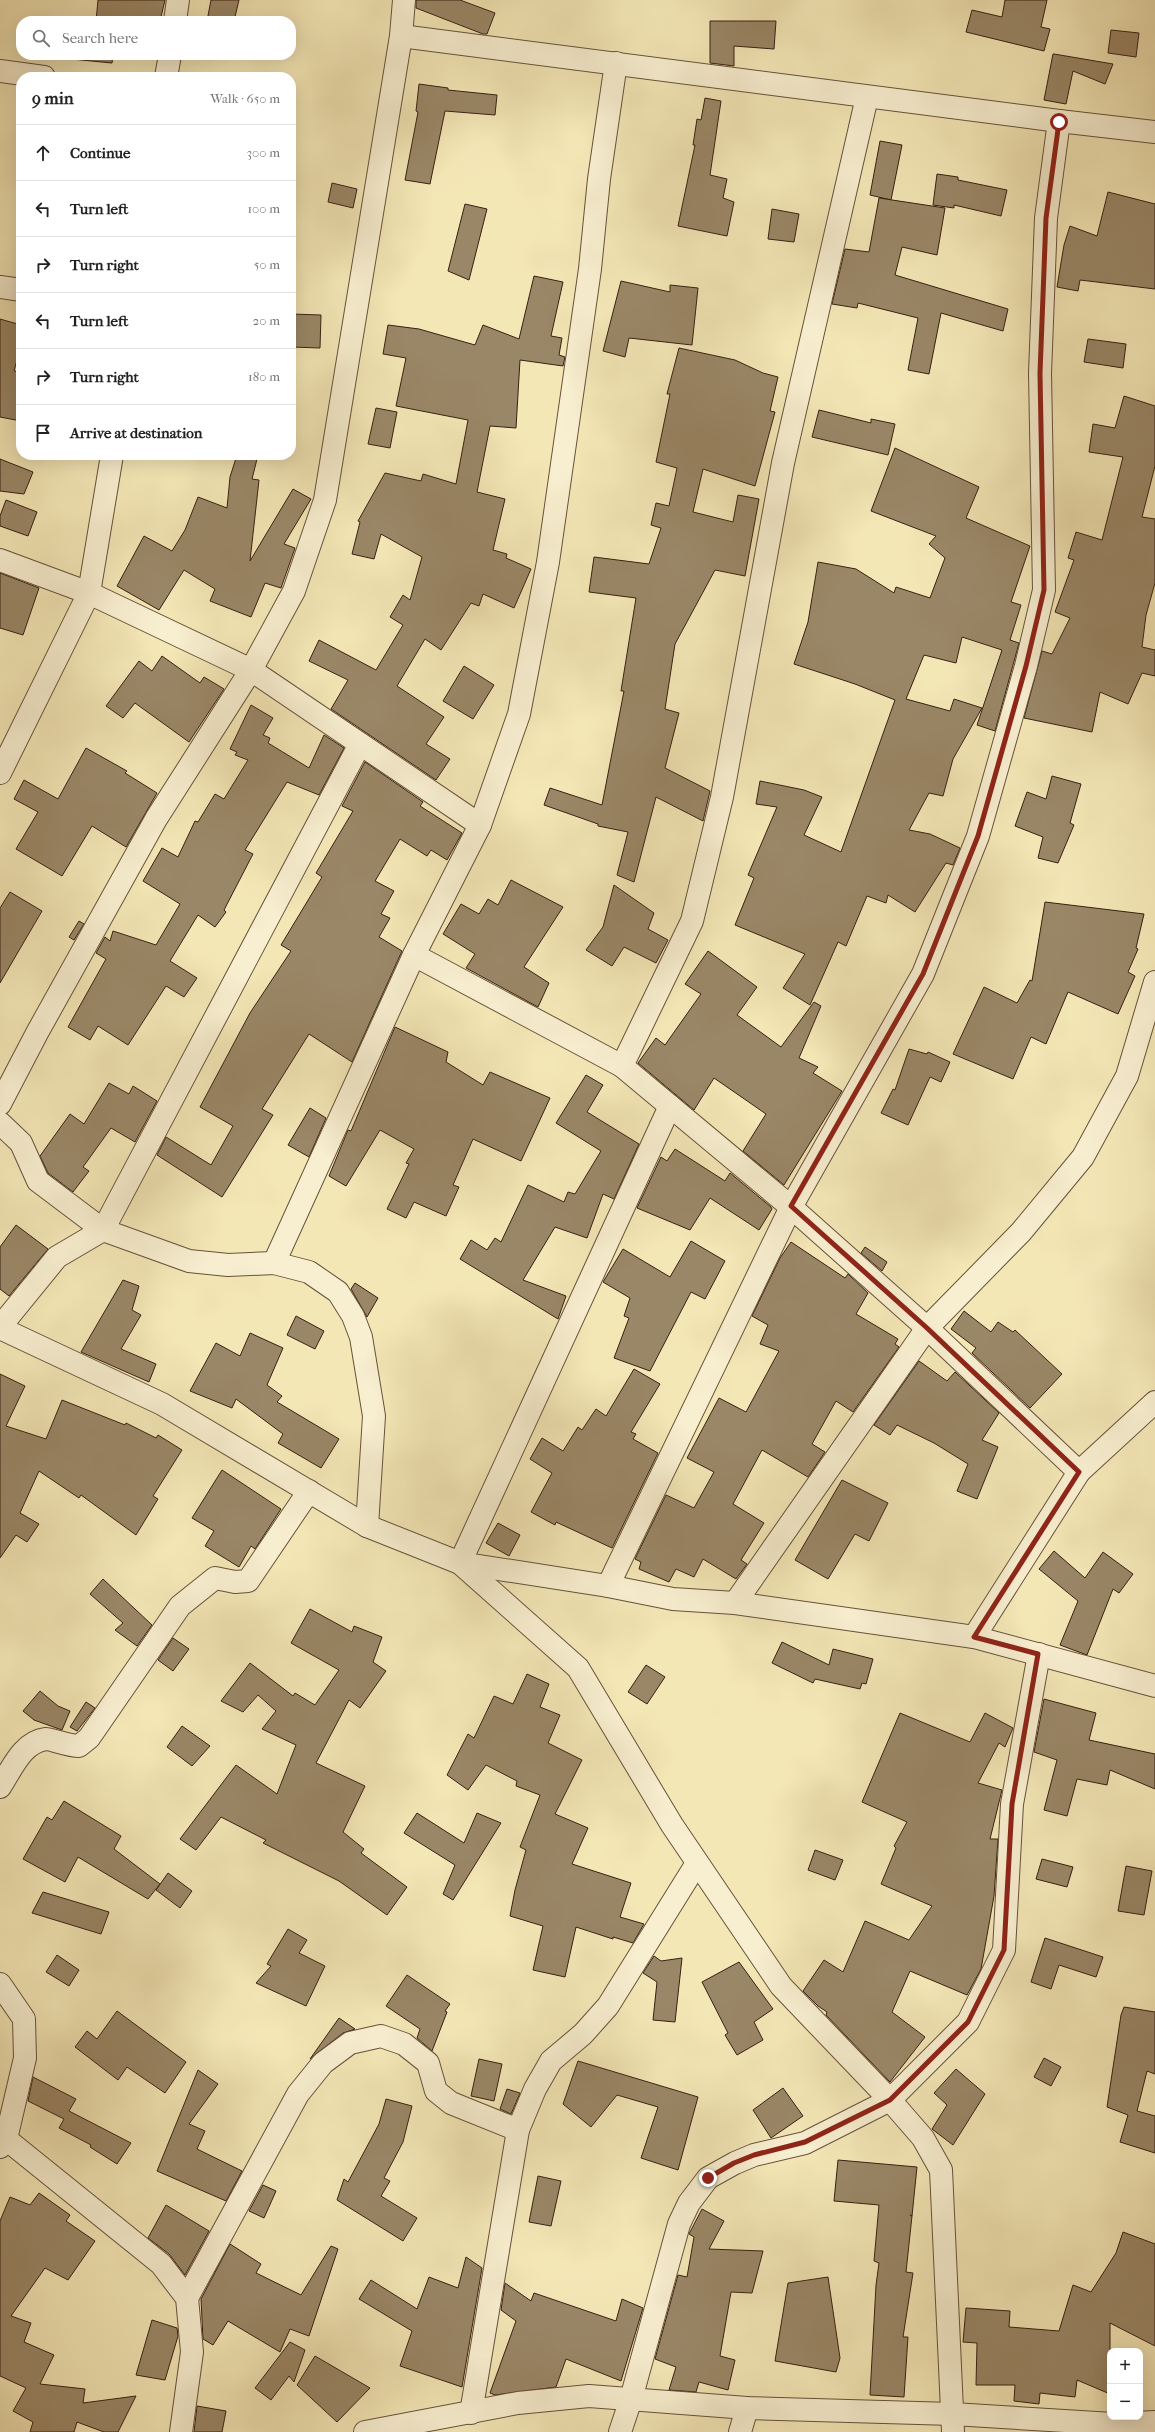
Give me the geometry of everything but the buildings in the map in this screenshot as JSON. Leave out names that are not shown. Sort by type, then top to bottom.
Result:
[{"type":"street","points":[[176,16],[178,0]]},
{"type":"street","points":[[0,1104],[37,1033],[156,819],[251,670],[294,591],[325,500],[401,36],[404,0]]},
{"type":"street","points":[[401,36],[1059,122],[1155,132]]},
{"type":"street","points":[[167,72],[169,60]]},
{"type":"street","points":[[274,1263],[414,955],[480,825],[519,714],[548,562],[588,277],[598,179],[616,63]]},
{"type":"street","points":[[0,71],[16,73]]},
{"type":"street","points":[[622,1066],[692,921],[722,797],[783,463],[867,97]]},
{"type":"street","points":[[608,1586],[791,1206],[923,974],[978,836],[1026,666],[1044,590],[1041,358],[1046,218],[1059,122]]},
{"type":"street","points":[[0,287],[16,289]]},
{"type":"street","points":[[0,773],[89,593],[111,460]]},
{"type":"street","points":[[0,560],[89,593],[251,670],[480,825]]},
{"type":"street","points":[[360,744],[103,1230],[57,1257],[0,1328],[162,1404],[367,1526],[460,1563],[608,1586],[673,1599],[735,1604],[974,1637],[1155,1686]]},
{"type":"street","points":[[414,955],[622,1066],[791,1206],[927,1328],[1079,1472]]},
{"type":"street","points":[[735,1604],[927,1328],[1021,1232],[1082,1157],[1127,1076],[1155,982]]},
{"type":"street","points":[[460,1563],[670,1106]]},
{"type":"street","points":[[0,1123],[21,1143],[38,1181],[103,1230],[189,1261],[228,1265],[274,1263],[309,1272],[338,1292],[353,1316],[361,1337],[374,1416],[367,1526]]},
{"type":"street","points":[[974,1637],[1079,1472],[1155,1402]]},
{"type":"street","points":[[0,1787],[27,1745],[47,1739],[66,1745],[79,1746],[89,1738],[180,1606],[215,1578],[235,1582],[248,1581],[308,1491]]},
{"type":"street","points":[[460,1563],[578,1668],[697,1863],[781,1986],[890,2100],[923,2138],[941,2170],[953,2423]]},
{"type":"street","points":[[620,2432],[631,2399],[679,2224],[689,2204],[708,2178],[734,2163],[754,2155],[805,2142],[890,2100],[968,2022],[1004,1950],[1012,1804],[1038,1654]]},
{"type":"street","points":[[471,2413],[518,2130],[535,2089],[551,2061],[583,2034],[608,2006],[697,1863]]},
{"type":"street","points":[[0,1984],[24,2019],[25,2058],[3,2143],[161,2264],[187,2298],[192,2352],[181,2432]]},
{"type":"street","points":[[187,2298],[298,2094],[322,2064],[350,2043],[381,2036],[404,2044],[428,2063],[436,2091],[451,2103],[518,2130]]},
{"type":"street","points":[[365,2432],[518,2403],[589,2396],[953,2423],[1113,2424],[1155,2422]]},
{"type":"street","points":[[740,2432],[747,2408]]},
{"type":"route","points":[[708,2178],[734,2163],[754,2155],[805,2142],[890,2100],[968,2022],[1004,1950],[1012,1804],[1038,1654],[974,1637],[1079,1472],[927,1328],[791,1206],[923,974],[978,836],[1026,666],[1044,590],[1044,507],[1040,373],[1046,218],[1059,122]]}]
